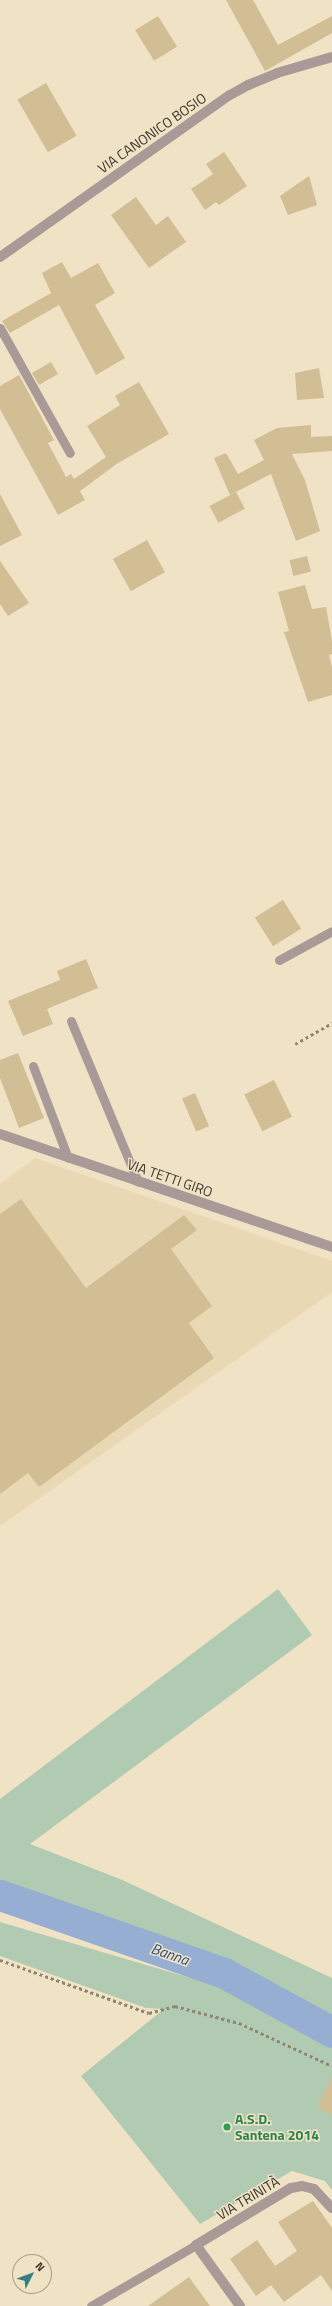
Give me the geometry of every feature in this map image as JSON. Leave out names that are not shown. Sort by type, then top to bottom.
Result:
[{"type":"street","name":"VIA CANONICO BOSIO","points":[[0,257],[230,95],[248,85],[277,73],[332,57]]},
{"type":"street","name":"VIA TETTI GIRO","points":[[0,1134],[332,1247]]},
{"type":"street","name":"VIA TRINITÀ","points":[[196,2244],[291,2188],[302,2186],[314,2189],[332,2208]]},
{"type":"street","points":[[196,2244],[240,2306]]},
{"type":"lane","points":[[0,328],[70,453]]},
{"type":"lane","points":[[279,960],[332,931]]},
{"type":"lane","points":[[71,1021],[138,1182]]},
{"type":"lane","points":[[33,1066],[68,1158]]},
{"type":"lane","points":[[91,2306],[196,2244]]},
{"type":"path","points":[[295,1044],[332,1023]]},
{"type":"path","points":[[0,1960],[149,2013],[175,2006],[239,2023],[332,2066]]},
{"type":"shaded area","points":[[35,1158],[332,1261],[332,1292],[0,1526],[0,1184]]},
{"type":"green space","points":[[278,1589],[312,1635],[30,1844],[120,1879],[332,1978],[332,2019],[249,1977],[183,1947],[0,1891],[0,1799]]},
{"type":"green space","name":"A.S.D. Santena 2014","points":[[0,1922],[228,1989],[332,2044],[332,2190],[325,2181],[292,2171],[200,2224],[81,2076],[164,2009],[146,2008],[0,1956]]},
{"type":"building","points":[[226,0],[253,0],[278,45],[332,16],[332,33],[265,71]]},
{"type":"building","points":[[158,16],[177,47],[154,61],[135,30]]},
{"type":"building","points":[[46,83],[77,136],[48,152],[17,100]]},
{"type":"building","points":[[224,152],[247,186],[219,205],[216,202],[205,210],[191,189],[213,174],[206,164]]},
{"type":"building","points":[[309,176],[317,205],[288,215],[280,196]]},
{"type":"building","points":[[136,197],[156,225],[168,216],[186,242],[149,268],[111,215]]},
{"type":"building","points":[[62,262],[71,278],[98,263],[115,293],[95,305],[125,358],[96,375],[59,305],[10,333],[2,321],[51,293],[42,273]]},
{"type":"building","points":[[51,362],[58,374],[39,385],[32,373]]},
{"type":"building","points":[[319,368],[324,398],[297,400],[295,373]]},
{"type":"building","points":[[19,375],[54,440],[48,443],[66,477],[71,474],[74,479],[106,457],[87,426],[120,405],[115,396],[139,382],[169,434],[118,463],[80,491],[85,500],[58,515],[0,409],[0,386]]},
{"type":"building","points":[[311,425],[311,437],[332,436],[332,451],[292,454],[305,480],[320,531],[296,541],[271,474],[230,495],[214,458],[226,453],[238,474],[264,460],[254,440],[277,428]]},
{"type":"building","points":[[236,492],[245,509],[218,523],[210,506]]},
{"type":"building","points":[[0,494],[22,535],[0,546]]},
{"type":"building","points":[[147,540],[165,572],[131,591],[113,559]]},
{"type":"building","points":[[307,556],[311,572],[293,576],[290,560]]},
{"type":"building","points":[[0,561],[29,603],[8,616],[0,604]]},
{"type":"building","points":[[305,585],[312,609],[326,607],[332,641],[332,654],[329,655],[332,667],[332,695],[308,702],[284,632],[289,631],[278,592]]},
{"type":"building","points":[[283,900],[301,929],[273,946],[255,917]]},
{"type":"building","points":[[86,959],[98,988],[47,1009],[53,1024],[23,1036],[8,1001],[60,980],[57,971]]},
{"type":"building","points":[[18,1053],[44,1118],[19,1128],[0,1078],[0,1060]]},
{"type":"building","points":[[274,1080],[292,1117],[262,1131],[244,1094]]},
{"type":"building","points":[[195,1093],[209,1126],[196,1132],[182,1098]]},
{"type":"building","points":[[21,1199],[86,1288],[184,1215],[197,1230],[171,1249],[212,1306],[189,1323],[214,1358],[39,1487],[28,1473],[0,1494],[0,1214]]},
{"type":"building","points":[[332,2076],[332,2115],[317,2108]]},
{"type":"building","points":[[313,2201],[332,2228],[332,2291],[321,2275],[284,2302],[271,2285],[256,2296],[230,2259],[257,2240],[275,2266],[297,2251],[278,2222]]},
{"type":"building","points":[[189,2277],[210,2306],[148,2306]]},
{"type":"waterway","name":"Banna","points":[[0,1895],[224,1973],[332,2032]]},
{"type":"place","name":"A.S.D. Santena 2014","points":[[227,2127]]}]
